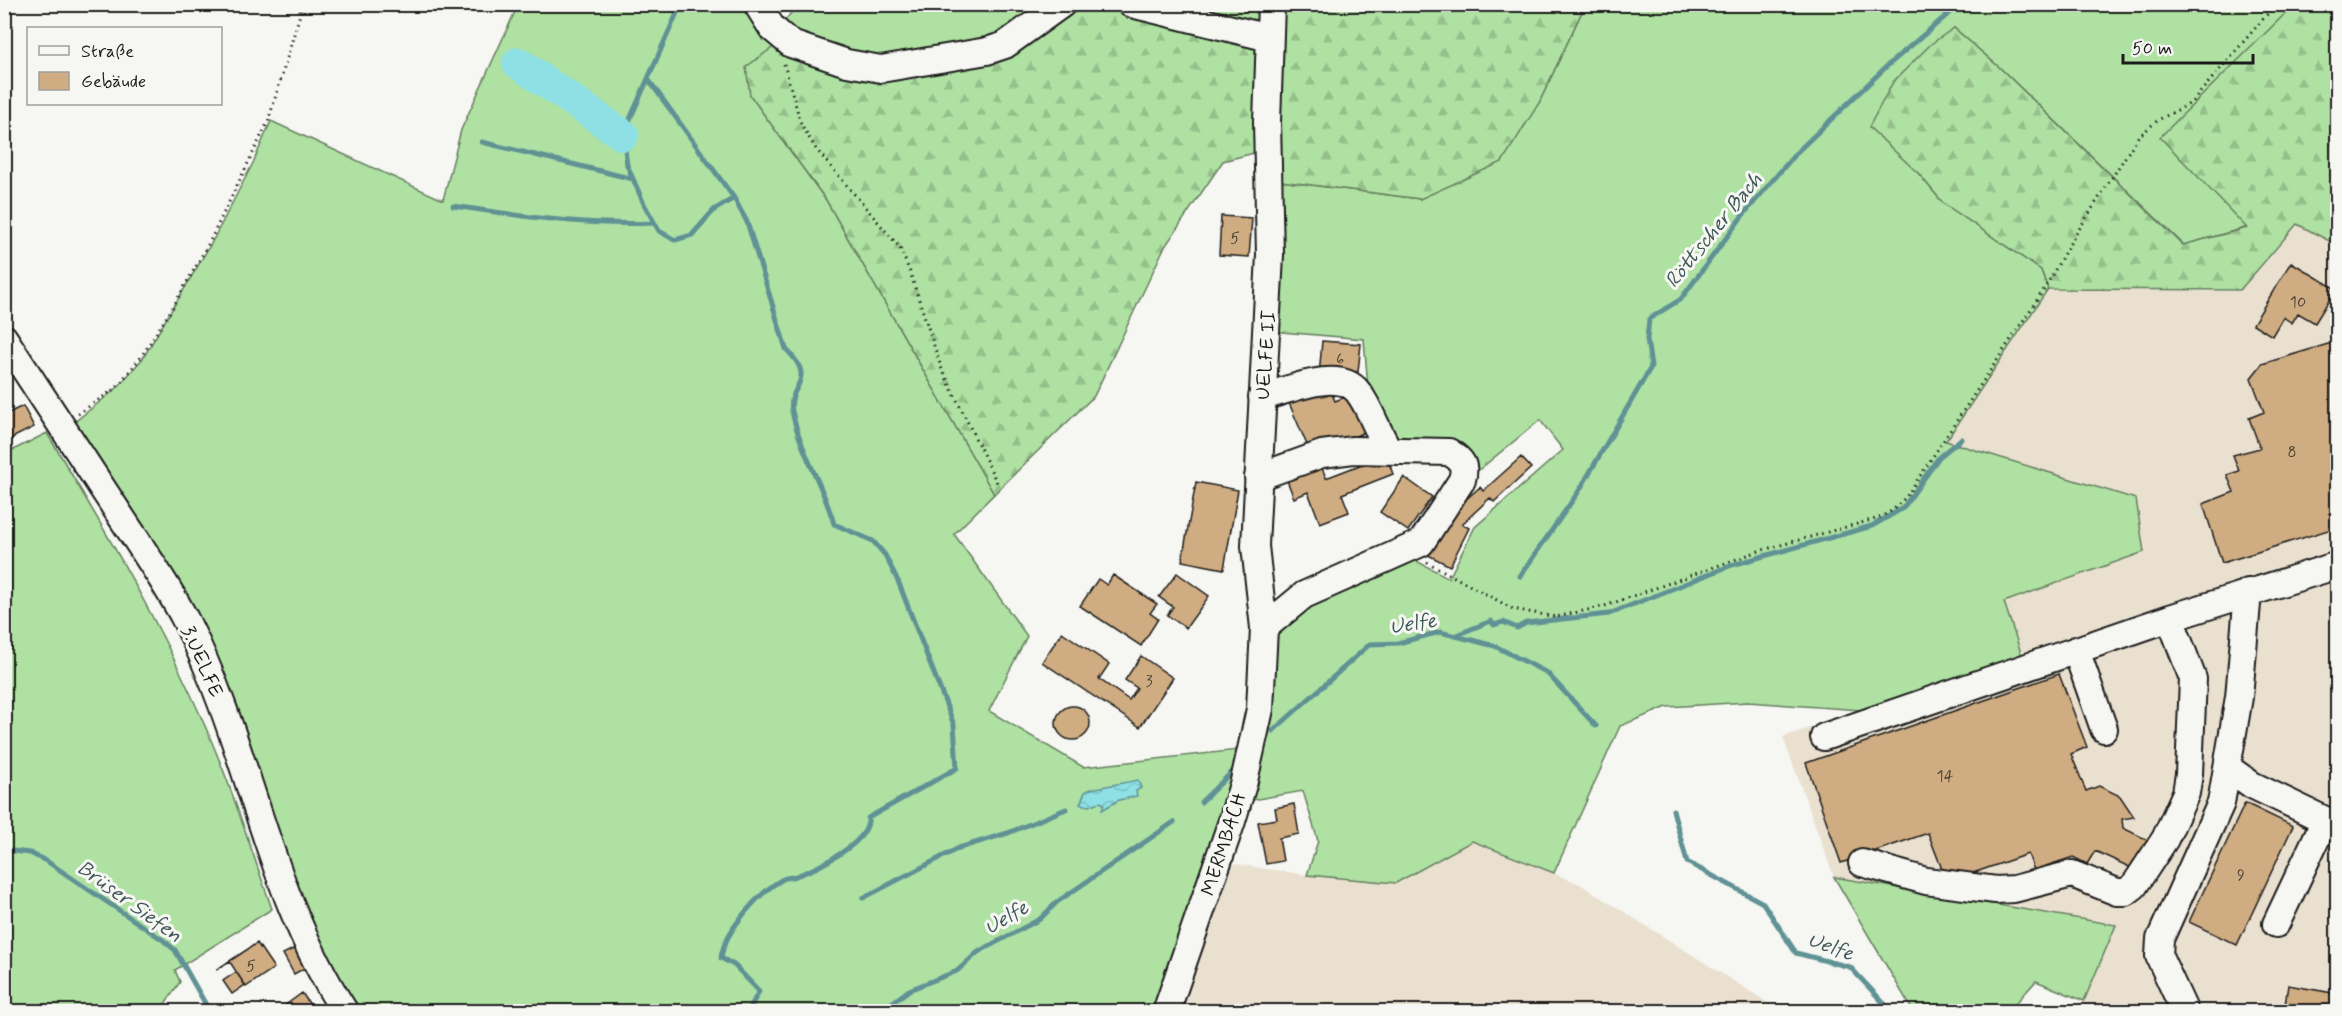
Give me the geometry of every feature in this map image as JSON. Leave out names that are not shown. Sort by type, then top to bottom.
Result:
[{"type":"street","points":[[757,4],[765,20],[782,36],[810,52],[847,63],[881,69],[1005,45],[1062,4]]},
{"type":"street","points":[[1131,4],[1269,38]]},
{"type":"street","name":"UELFE II","points":[[1263,672],[1264,628],[1256,568],[1258,477],[1270,255],[1267,122],[1271,4]]},
{"type":"street","name":"3.UELFE","points":[[4,338],[186,621],[225,712],[268,845],[293,912],[329,986],[345,1011]]},
{"type":"street","points":[[1262,398],[1322,381],[1350,384],[1358,392],[1389,450]]},
{"type":"street","points":[[1258,477],[1322,454],[1389,450],[1449,452],[1461,459],[1465,469],[1462,480],[1421,543],[1304,595],[1264,628]]},
{"type":"street","points":[[1824,737],[2170,618],[2337,565]]},
{"type":"street","points":[[2185,1011],[2159,956],[2160,939],[2221,803],[2239,697],[2248,592]]},
{"type":"street","points":[[1862,863],[1926,881],[1996,890],[2014,889],[2072,874],[2117,892],[2126,892],[2134,886],[2164,839],[2186,793],[2189,774],[2193,679],[2170,618]]},
{"type":"street","points":[[2076,650],[2104,729]]},
{"type":"street","name":"MERMBACH","points":[[1166,1011],[1244,781],[1258,719],[1263,672]]},
{"type":"street","points":[[2228,768],[2252,785],[2325,820],[2277,924]]},
{"type":"path","points":[[60,425],[116,388],[141,357],[174,307],[264,132],[303,4]]},
{"type":"path","points":[[1404,550],[1495,602],[1519,611],[1556,617],[1605,606],[1759,551],[1879,518],[1893,510],[1906,497],[2045,288],[2067,248],[2138,137],[2158,120],[2191,103],[2276,4]]},
{"type":"path","points":[[782,36],[784,68],[801,124],[836,176],[874,215],[900,248],[937,357],[998,485]]},
{"type":"shaded area","points":[[2298,224],[2337,246],[2337,1011],[2080,1011],[2116,925],[1834,877],[1783,737],[2021,656],[2003,602],[2144,552],[2136,499],[1946,441],[2048,289],[2240,291]]},
{"type":"shaded area","points":[[1472,841],[1580,884],[1781,1011],[1168,1012],[1222,862],[1307,875],[1396,883]]},
{"type":"green space","points":[[2295,4],[2337,5],[2337,245],[2297,224],[2240,290],[2048,289],[2041,270],[1943,203],[1919,174],[1869,127],[1893,82],[1931,44],[1954,28],[2000,68],[2183,245],[2247,228],[2160,137]]},
{"type":"green space","points":[[518,5],[755,5],[783,40],[750,95],[826,200],[994,494],[954,534],[1027,636],[989,711],[1083,767],[1247,749],[1163,1011],[358,1011],[339,984],[314,936],[249,758],[72,424],[117,388],[143,358],[212,242],[253,163],[271,121],[443,200],[461,130]]},
{"type":"green space","points":[[797,5],[1056,5],[1017,36],[882,67],[778,30]]},
{"type":"green space","points":[[1068,5],[1124,5],[1267,41],[1266,150],[1223,161],[1164,248],[1094,396],[994,494],[826,200],[750,95],[746,67],[783,40],[826,59],[967,57]]},
{"type":"green space","points":[[1141,5],[1267,5],[1266,33]]},
{"type":"green space","points":[[1274,5],[1585,5],[1539,103],[1502,162],[1420,199],[1273,180]]},
{"type":"green space","points":[[1585,5],[2295,5],[2161,137],[2248,227],[2184,245],[2000,68],[1954,28],[1919,174],[1943,203],[2041,270],[2048,289],[1946,441],[2136,499],[2144,552],[2004,602],[2022,656],[1861,710],[1748,702],[1667,707],[1620,726],[1554,873],[1472,841],[1396,883],[1307,875],[1318,841],[1303,791],[1241,802],[1267,629],[1403,554],[1449,578],[1475,527],[1563,450],[1540,420],[1475,473],[1467,450],[1395,447],[1368,387],[1364,339],[1270,331],[1273,180],[1420,199],[1539,103]]},
{"type":"green space","points":[[47,433],[145,603],[189,690],[227,780],[272,909],[175,970],[180,982],[160,1011],[5,1011],[5,454]]},
{"type":"green space","points":[[1834,877],[2116,925],[2084,1001],[2036,981],[2009,1011],[1913,1011]]},
{"type":"water","points":[[1138,780],[1141,788],[1136,791],[1137,796],[1119,800],[1102,810],[1104,804],[1100,802],[1089,806],[1080,804],[1085,792],[1091,789]]},
{"type":"building","points":[[1221,216],[1252,218],[1249,257],[1219,255]]},
{"type":"building","points":[[2291,262],[2336,289],[2315,323],[2298,313],[2292,323],[2283,317],[2272,336],[2253,324]]},
{"type":"building","points":[[1322,341],[1361,344],[1358,372],[1349,371],[1348,378],[1319,376]]},
{"type":"building","points":[[2338,341],[2338,527],[2222,563],[2203,504],[2234,492],[2227,475],[2239,471],[2233,455],[2260,448],[2249,418],[2264,412],[2251,378],[2262,364]]},
{"type":"building","points":[[1329,387],[1335,401],[1348,396],[1353,407],[1359,404],[1370,430],[1304,457],[1300,448],[1307,445],[1289,403]]},
{"type":"building","points":[[23,406],[34,427],[4,442],[4,415]]},
{"type":"building","points":[[1386,455],[1393,474],[1342,494],[1349,512],[1320,523],[1308,492],[1294,498],[1284,473],[1319,460],[1326,478]]},
{"type":"building","points":[[1521,457],[1531,468],[1494,502],[1490,498],[1462,524],[1469,528],[1450,566],[1428,555],[1448,515],[1480,487],[1483,491]]},
{"type":"building","points":[[1404,477],[1432,497],[1408,531],[1380,512]]},
{"type":"building","points":[[1196,482],[1238,490],[1224,569],[1182,561]]},
{"type":"building","points":[[1177,573],[1209,596],[1186,628],[1167,615],[1173,607],[1159,597]]},
{"type":"building","points":[[1113,575],[1157,604],[1150,613],[1158,619],[1141,646],[1080,606],[1098,579],[1107,585]]},
{"type":"building","points":[[1062,632],[1109,664],[1099,679],[1129,700],[1137,688],[1125,680],[1141,656],[1173,678],[1140,727],[1042,662]]},
{"type":"building","points":[[2059,674],[2087,747],[2071,754],[2086,791],[2099,786],[2120,796],[2134,817],[2122,819],[2123,828],[2152,842],[2138,871],[2095,851],[2087,864],[2073,857],[2034,870],[2028,854],[1947,882],[1928,833],[1841,863],[1806,763]]},
{"type":"building","points":[[1073,706],[1085,711],[1090,723],[1085,735],[1073,740],[1061,735],[1056,723],[1061,711]]},
{"type":"building","points":[[2245,803],[2293,826],[2237,945],[2189,922]]},
{"type":"building","points":[[1294,804],[1299,834],[1279,838],[1283,861],[1266,864],[1258,822],[1277,819],[1275,808]]},
{"type":"building","points":[[257,943],[274,968],[246,987],[230,962],[216,970]]},
{"type":"building","points":[[295,948],[305,968],[294,974],[283,954]]},
{"type":"building","points":[[236,972],[245,985],[232,994],[223,981]]},
{"type":"building","points":[[2288,985],[2338,994],[2338,1012],[2284,1012]]},
{"type":"building","points":[[302,993],[313,1009],[309,1012],[276,1012]]},
{"type":"waterway","points":[[681,4],[623,135],[627,165],[659,231],[675,240],[692,235],[714,210],[734,198],[747,222],[786,349],[796,360],[800,369],[800,382],[792,402],[792,411],[800,440],[834,524],[873,541],[885,555],[898,581],[954,725],[957,768],[868,818],[867,827],[852,845],[816,867],[794,877],[783,879],[764,893],[744,914],[729,937],[721,958],[734,965],[759,991],[748,1012]]},
{"type":"waterway","name":"Röttscher Bach","points":[[1520,576],[1579,491],[1651,367],[1647,339],[1649,319],[1681,299],[1743,215],[1797,152],[1887,66],[1960,4]]},
{"type":"waterway","points":[[518,63],[623,135]]},
{"type":"waterway","points":[[648,79],[734,198]]},
{"type":"waterway","points":[[482,142],[633,179]]},
{"type":"waterway","points":[[453,206],[578,222],[654,223]]},
{"type":"waterway","points":[[1454,636],[1491,621],[1494,625],[1503,622],[1517,628],[1526,623],[1609,614],[1732,565],[1872,526],[1903,508],[1939,457],[1961,439]]},
{"type":"waterway","name":"Uelfe","points":[[1273,731],[1370,644],[1398,643],[1440,632],[1495,646],[1547,673],[1596,726]]},
{"type":"waterway","name":"Uelfe","points":[[1201,802],[1237,767]]},
{"type":"waterway","points":[[863,898],[959,848],[1008,833],[1066,809]]},
{"type":"waterway","name":"Uelfe","points":[[1673,810],[1687,862],[1763,903],[1796,953],[1850,967],[1892,1012]]},
{"type":"waterway","name":"Uelfe","points":[[880,1012],[909,990],[957,971],[978,952],[1040,919],[1057,902],[1174,822]]},
{"type":"waterway","name":"Brüser Siefen","points":[[4,850],[30,853],[48,862],[163,940],[175,950],[210,1012]]}]
